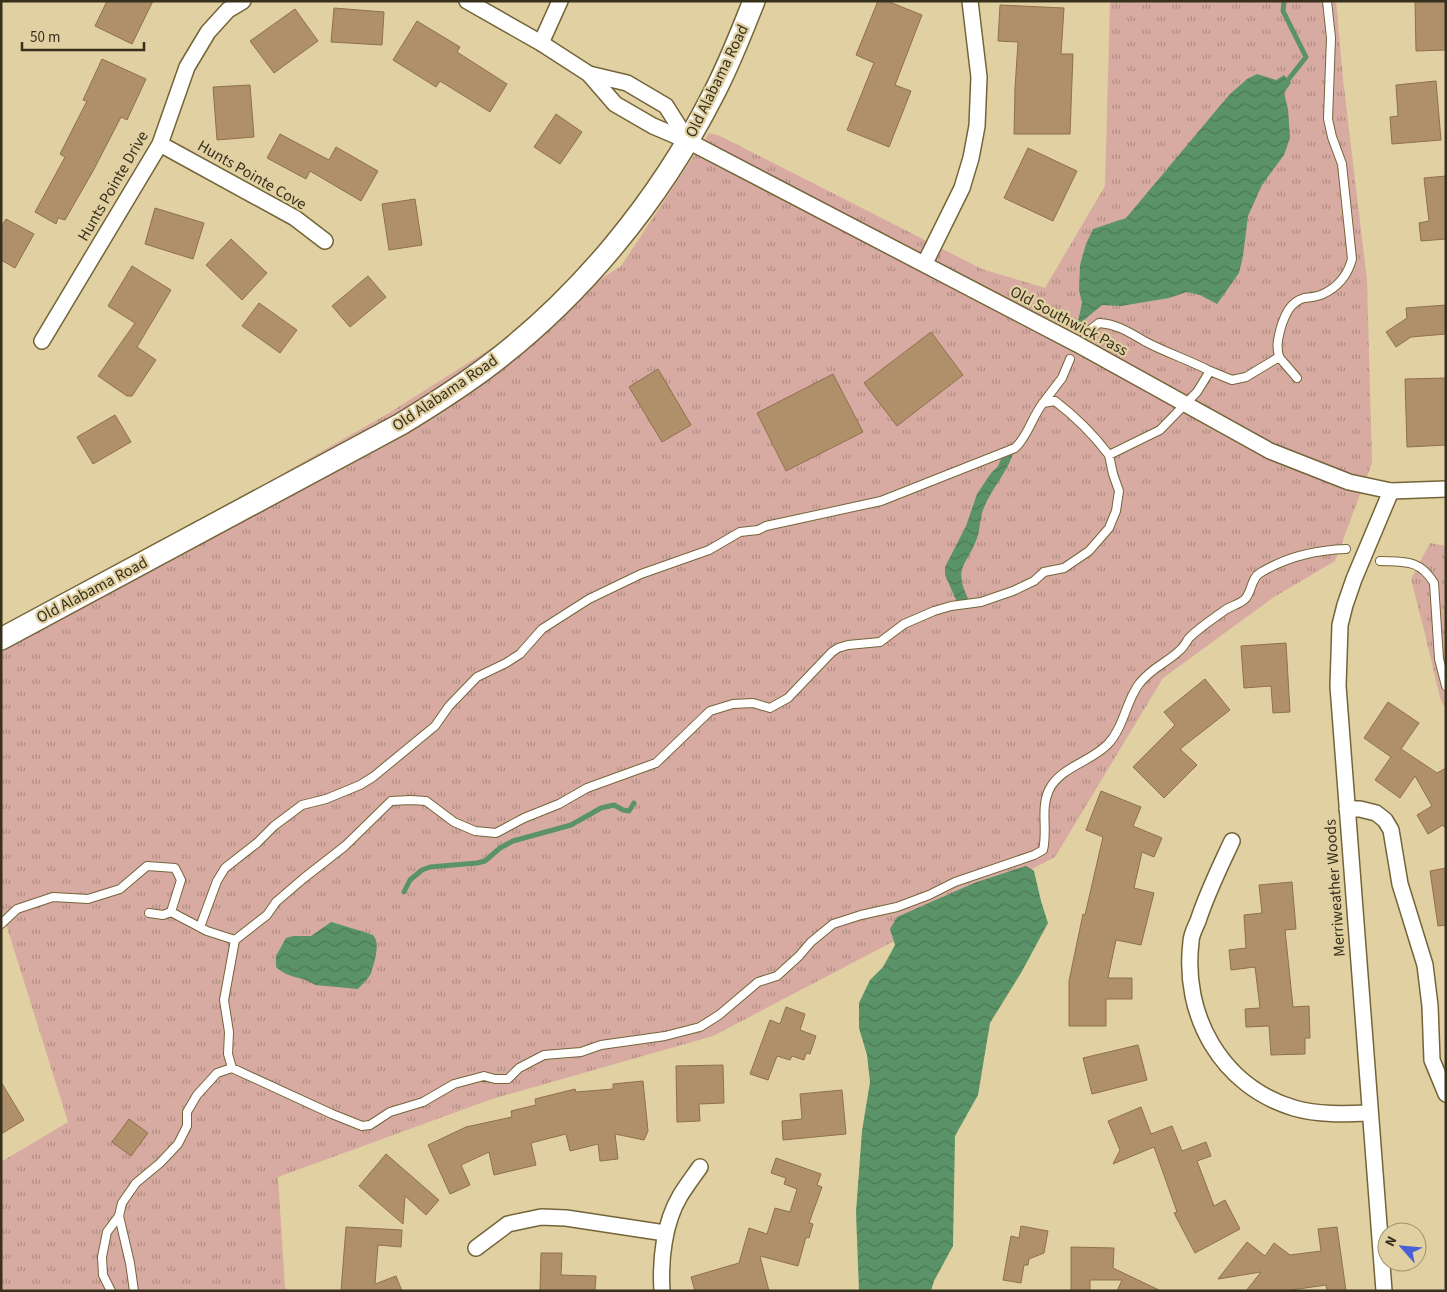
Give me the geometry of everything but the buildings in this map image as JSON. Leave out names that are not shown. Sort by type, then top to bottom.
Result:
[{"type":"main road","name":"Old Alabama Road","points":[[1,639],[401,424],[444,398],[485,369],[543,320],[598,264],[646,204],[688,141],[714,95],[754,1]]},
{"type":"street","name":"Hunts Pointe Drive","points":[[42,341],[160,144],[187,68],[203,39],[228,10],[243,1]]},
{"type":"street","points":[[467,1],[541,43],[589,74],[615,104],[653,126],[688,141]]},
{"type":"street","points":[[541,43],[560,1]]},
{"type":"street","points":[[925,264],[962,188],[971,158],[977,126],[979,77],[970,1]]},
{"type":"street","points":[[589,74],[627,83],[666,106],[688,141]]},
{"type":"street","name":"Old Southwick Pass","points":[[688,141],[1077,344],[1270,451],[1349,482],[1391,491],[1446,489]]},
{"type":"street","name":"Hunts Pointe Cove","points":[[160,144],[295,218],[324,241]]},
{"type":"street","name":"Merriweather Woods","points":[[1384,1291],[1338,686],[1340,625],[1344,606],[1391,491]]},
{"type":"street","points":[[1347,809],[1360,809],[1376,813],[1385,820],[1391,830],[1400,884],[1424,965],[1430,1006],[1432,1060],[1446,1094]]},
{"type":"street","points":[[1232,841],[1204,903],[1191,940],[1189,969],[1192,997],[1205,1033],[1218,1055],[1232,1071],[1249,1085],[1276,1100],[1294,1108],[1315,1112],[1369,1113]]},
{"type":"street","points":[[662,1291],[661,1274],[665,1233],[679,1197],[700,1167]]},
{"type":"street","points":[[476,1248],[508,1224],[541,1217],[572,1218],[665,1233]]},
{"type":"lane","points":[[1297,378],[1279,357],[1276,345],[1285,315],[1289,309],[1302,299],[1326,293],[1335,286],[1348,272],[1352,259],[1342,164],[1332,137],[1328,119],[1332,38],[1327,1]]},
{"type":"lane","points":[[1085,334],[1099,323],[1125,329],[1146,342],[1232,380],[1246,377],[1279,357]]},
{"type":"lane","points":[[200,927],[216,882],[225,868],[302,805],[326,799],[373,777],[435,726],[449,706],[477,677],[520,654],[542,629],[589,599],[641,574],[709,550],[740,532],[758,530],[766,526],[881,501],[1015,448],[1023,440],[1035,413],[1062,378],[1070,359]]},
{"type":"lane","points":[[1110,455],[1160,430],[1184,403],[1197,392],[1210,371]]},
{"type":"lane","points":[[232,1068],[228,1054],[228,1032],[224,1000],[234,940],[267,915],[276,902],[345,846],[391,801],[426,801],[454,822],[475,831],[496,833],[524,818],[559,804],[586,788],[656,763],[710,712],[733,704],[753,703],[770,708],[788,698],[838,648],[859,643],[880,642],[904,624],[934,611],[951,606],[981,602],[1013,592],[1034,581],[1044,572],[1064,568],[1089,551],[1110,528],[1116,511],[1119,491],[1113,474],[1110,455],[1091,432],[1069,412],[1055,401],[1043,402]]},
{"type":"lane","points":[[111,1291],[102,1275],[102,1257],[107,1232],[119,1216],[122,1203],[136,1183],[160,1163],[178,1144],[187,1126],[187,1112],[197,1095],[217,1073],[232,1068],[362,1126],[370,1125],[390,1112],[424,1102],[454,1084],[484,1076],[495,1079],[508,1078],[520,1068],[544,1055],[581,1052],[600,1045],[665,1036],[700,1027],[719,1015],[758,982],[777,976],[811,942],[833,924],[860,915],[897,907],[929,895],[955,882],[1034,856],[1043,850],[1045,843],[1044,811],[1049,788],[1062,775],[1076,765],[1096,755],[1110,743],[1138,686],[1147,674],[1181,650],[1188,639],[1200,629],[1229,607],[1245,599],[1257,574],[1286,560],[1328,550],[1346,549]]},
{"type":"lane","points":[[1380,561],[1413,562],[1428,573],[1434,583],[1439,659],[1446,686]]},
{"type":"lane","points":[[1,924],[17,909],[53,897],[88,899],[120,889],[148,866],[174,868],[181,880],[171,912]]},
{"type":"lane","points":[[149,913],[163,914],[171,912],[200,927],[234,940]]},
{"type":"lane","points":[[119,1216],[130,1263],[134,1291]]},
{"type":"green space","points":[[1110,1],[1336,1],[1343,79],[1367,280],[1372,463],[1335,561],[1274,597],[1163,678],[1055,857],[713,1036],[492,1099],[278,1177],[285,1288],[290,1291],[1,1291],[1,1162],[68,1122],[1,908],[1,635],[389,413],[621,266],[709,133],[720,136],[982,269],[1045,288],[1105,186]]},
{"type":"green space","points":[[1430,543],[1446,546],[1446,710],[1440,698],[1411,579]]},
{"type":"water","points":[[1257,74],[1276,80],[1284,75],[1291,83],[1284,93],[1288,109],[1290,138],[1284,155],[1262,185],[1248,216],[1239,273],[1217,304],[1200,295],[1187,292],[1169,298],[1121,306],[1102,305],[1077,326],[1082,303],[1079,290],[1080,265],[1093,229],[1126,218],[1229,95],[1247,79]]},
{"type":"water","points":[[1013,454],[985,505],[978,535],[963,566],[962,580],[969,600],[957,602],[945,575],[945,567],[966,526],[977,494],[1001,459]]},
{"type":"water","points":[[1026,866],[1034,871],[1048,923],[1021,973],[990,1023],[978,1095],[955,1136],[953,1246],[934,1281],[931,1291],[859,1291],[856,1212],[862,1131],[870,1082],[867,1055],[859,1028],[859,1003],[870,980],[883,967],[895,945],[890,929],[897,917],[974,883]]},
{"type":"water","points":[[331,922],[373,935],[375,939],[376,954],[371,973],[358,989],[315,985],[306,980],[285,974],[276,967],[276,956],[286,938],[311,936]]},
{"type":"waterway","points":[[1284,1],[1283,11],[1306,57],[1288,80]]},
{"type":"waterway","points":[[404,892],[410,880],[422,870],[430,867],[485,861],[500,848],[513,841],[571,825],[601,808],[614,805],[629,811],[634,803]]}]
